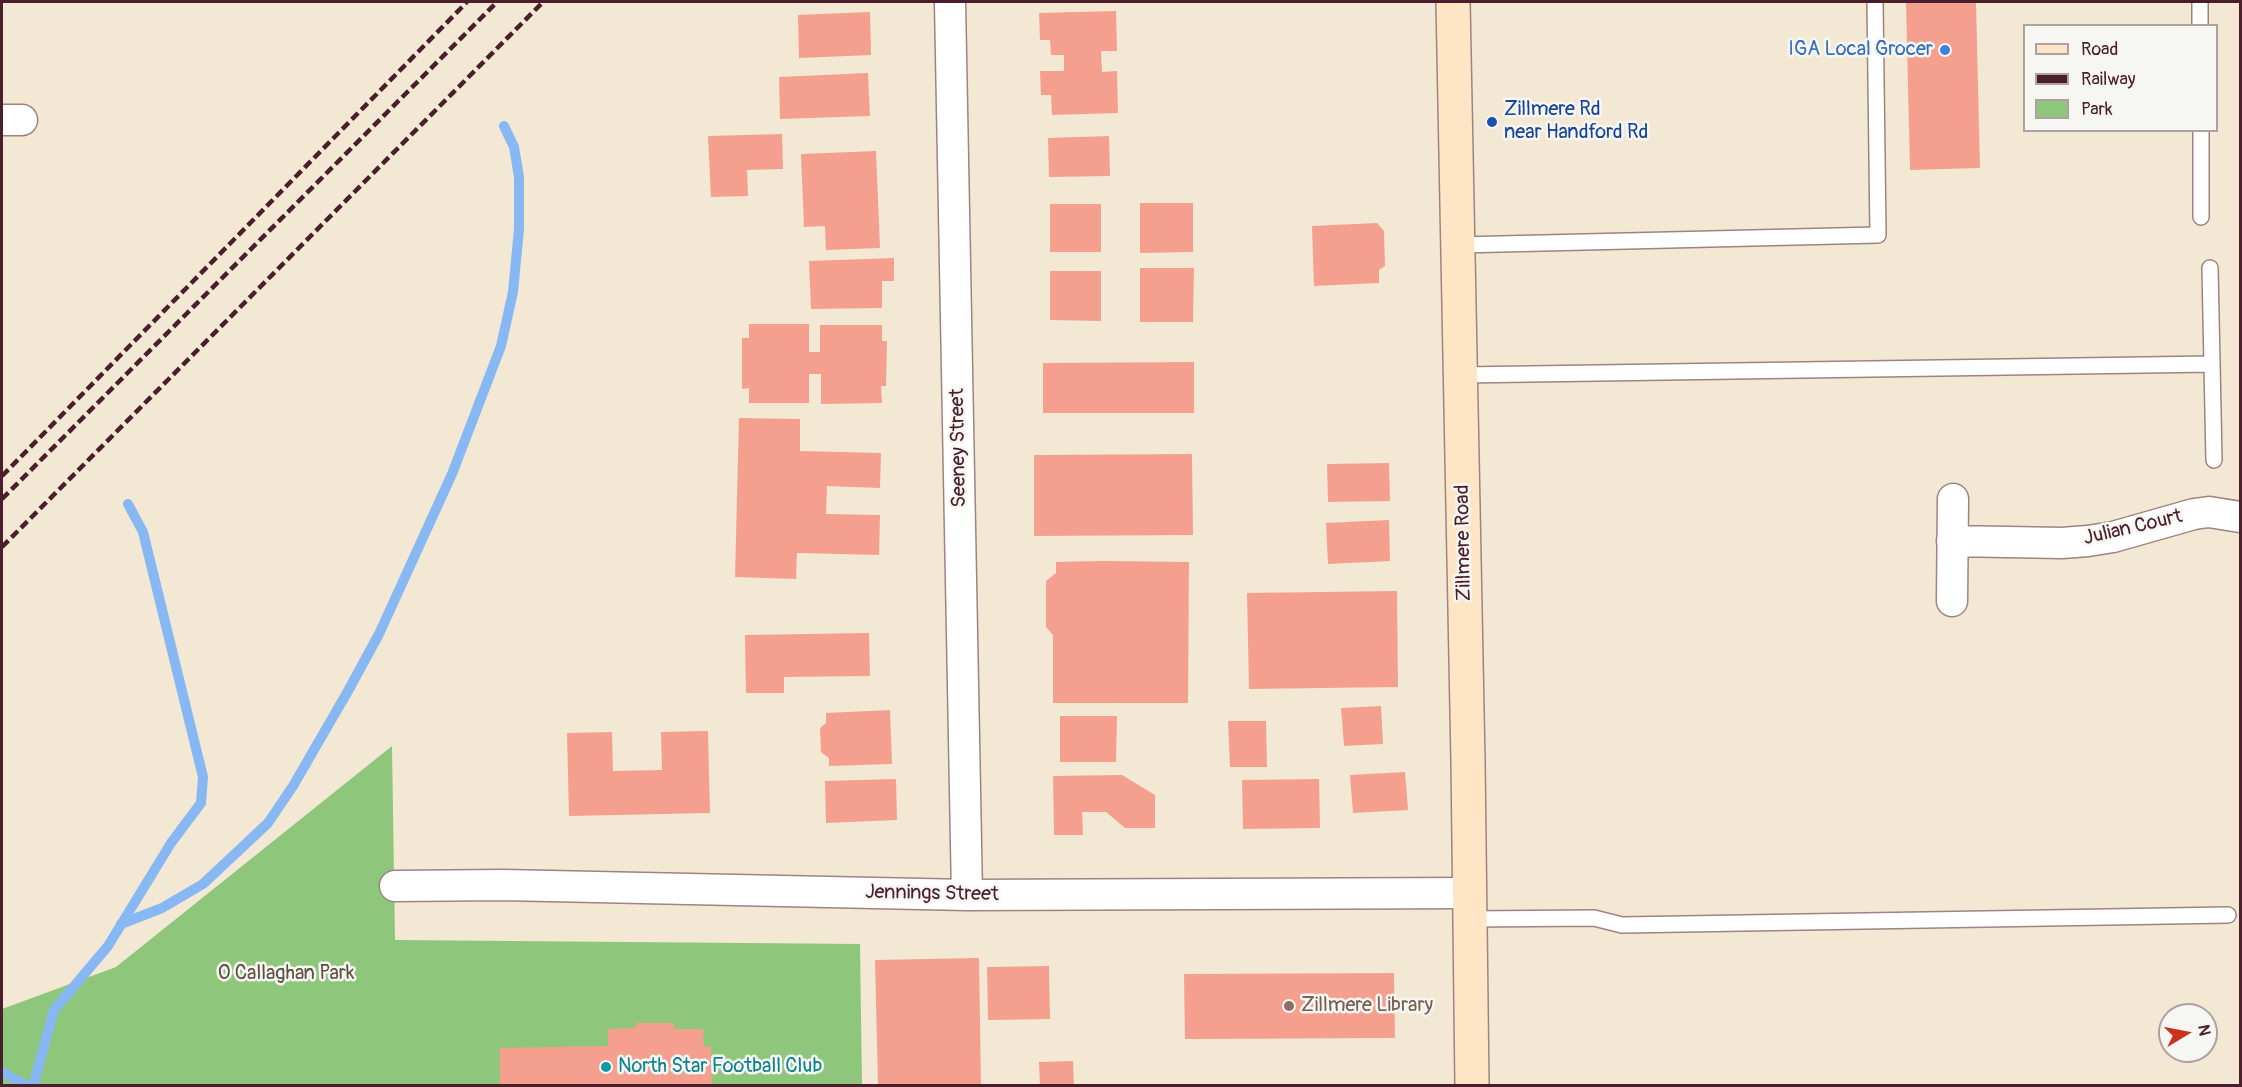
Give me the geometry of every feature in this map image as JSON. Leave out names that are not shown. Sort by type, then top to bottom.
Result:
[{"type":"main road","name":"Zillmere Road","points":[[1454,2],[1472,1086]]},
{"type":"street","name":"Seeney Street","points":[[950,2],[967,895]]},
{"type":"street","points":[[1952,601],[1953,499]]},
{"type":"street","name":"Julian Court","points":[[1952,541],[2080,542],[2113,537],[2194,514],[2209,513],[2241,517]]},
{"type":"street","name":"Jennings Street","points":[[395,886],[503,885],[1470,906]]},
{"type":"lane","points":[[1459,245],[1878,235],[1875,2]]},
{"type":"lane","points":[[2200,2],[2200,24]]},
{"type":"lane","points":[[2201,132],[2201,217]]},
{"type":"lane","points":[[2210,268],[2214,460]]},
{"type":"lane","points":[[1461,375],[2212,364]]},
{"type":"lane","points":[[1470,906],[1594,918],[1622,925],[2228,915]]},
{"type":"green space","name":"O Callaghan Park","points":[[392,746],[395,940],[860,944],[862,1085],[2,1086],[2,1009],[116,967]]},
{"type":"building","points":[[1906,2],[1976,2],[1980,168],[1910,170]]},
{"type":"building","points":[[1116,11],[1117,51],[1101,51],[1102,72],[1117,71],[1118,113],[1052,115],[1051,95],[1041,95],[1040,71],[1064,71],[1064,55],[1051,55],[1050,40],[1040,40],[1039,13]]},
{"type":"building","points":[[870,12],[871,55],[799,58],[798,15]]},
{"type":"building","points":[[868,73],[870,116],[780,119],[779,77]]},
{"type":"building","points":[[782,134],[783,169],[747,170],[748,196],[711,197],[708,136]]},
{"type":"building","points":[[1109,136],[1110,176],[1049,177],[1048,138]]},
{"type":"building","points":[[876,151],[880,248],[826,250],[825,226],[804,227],[801,154]]},
{"type":"building","points":[[1140,203],[1193,203],[1193,252],[1140,253]]},
{"type":"building","points":[[1050,204],[1101,204],[1101,252],[1050,252]]},
{"type":"building","points":[[1377,223],[1384,231],[1385,266],[1379,270],[1379,283],[1314,286],[1312,226]]},
{"type":"building","points":[[894,258],[894,281],[882,281],[882,308],[811,309],[809,261]]},
{"type":"building","points":[[1140,268],[1194,268],[1193,322],[1140,322]]},
{"type":"building","points":[[1050,271],[1101,271],[1101,321],[1050,320]]},
{"type":"building","points":[[749,324],[809,324],[809,352],[820,352],[820,325],[882,325],[882,341],[887,341],[886,386],[881,386],[882,403],[821,404],[821,374],[809,374],[809,403],[749,403],[749,388],[742,389],[742,338],[749,338]]},
{"type":"building","points":[[1194,362],[1194,413],[1043,413],[1043,363]]},
{"type":"building","points":[[739,418],[800,419],[800,451],[881,453],[880,488],[827,486],[826,514],[880,515],[879,555],[797,553],[796,579],[735,577]]},
{"type":"building","points":[[1192,454],[1193,535],[1034,536],[1034,455]]},
{"type":"building","points":[[1389,463],[1390,501],[1328,502],[1327,464]]},
{"type":"building","points":[[1389,520],[1390,561],[1328,564],[1326,523]]},
{"type":"building","points":[[1056,562],[1189,562],[1188,703],[1053,703],[1053,635],[1046,627],[1046,581],[1056,573]]},
{"type":"building","points":[[1397,591],[1398,687],[1249,689],[1247,593]]},
{"type":"building","points":[[869,633],[870,676],[784,677],[784,693],[746,693],[745,635]]},
{"type":"building","points":[[1381,706],[1383,744],[1344,746],[1341,708]]},
{"type":"building","points":[[890,710],[892,764],[829,766],[829,758],[821,752],[820,728],[826,723],[826,713]]},
{"type":"building","points":[[1060,716],[1117,716],[1116,762],[1060,762]]},
{"type":"building","points":[[1228,721],[1266,721],[1267,767],[1230,767]]},
{"type":"building","points":[[708,731],[710,813],[569,816],[567,733],[612,732],[613,771],[662,770],[661,732]]},
{"type":"building","points":[[1405,772],[1408,810],[1353,813],[1350,775]]},
{"type":"building","points":[[1122,775],[1155,795],[1155,828],[1125,828],[1106,812],[1082,812],[1083,835],[1054,835],[1053,776]]},
{"type":"building","points":[[896,779],[897,820],[826,823],[825,781]]},
{"type":"building","points":[[1319,779],[1320,828],[1243,829],[1242,780]]},
{"type":"building","points":[[979,958],[981,1086],[878,1086],[875,960]]},
{"type":"building","points":[[1049,966],[1050,1019],[988,1020],[987,967]]},
{"type":"building","name":"Zillmere Library","points":[[1394,973],[1395,1038],[1185,1039],[1184,974]]},
{"type":"building","name":"North Star Football Club","points":[[636,1023],[674,1023],[674,1029],[703,1029],[704,1047],[711,1046],[712,1086],[500,1086],[500,1048],[608,1046],[608,1029],[636,1028]]},
{"type":"building","points":[[1073,1061],[1074,1086],[1040,1086],[1039,1062]]},
{"type":"waterway","points":[[121,924],[162,908],[203,884],[268,823],[293,786],[379,634],[452,474],[501,346],[513,292],[519,229],[519,177],[514,147],[504,126]]},
{"type":"waterway","points":[[33,1086],[54,1010],[108,946],[171,843],[201,803],[203,777],[143,532],[128,504]]},
{"type":"waterway","points":[[2,1072],[27,1086]]},
{"type":"railway","points":[[2,476],[467,2]]},
{"type":"railway","points":[[2,499],[497,2]]},
{"type":"railway","points":[[2,547],[543,2]]},
{"type":"place","name":"IGA Local Grocer","points":[[1945,50]]},
{"type":"place","name":"Zillmere Rd near Handford Rd","points":[[1492,122]]},
{"type":"place","name":"Zillmere Library","points":[[1289,1006]]},
{"type":"place","name":"North Star Football Club","points":[[606,1067]]}]
